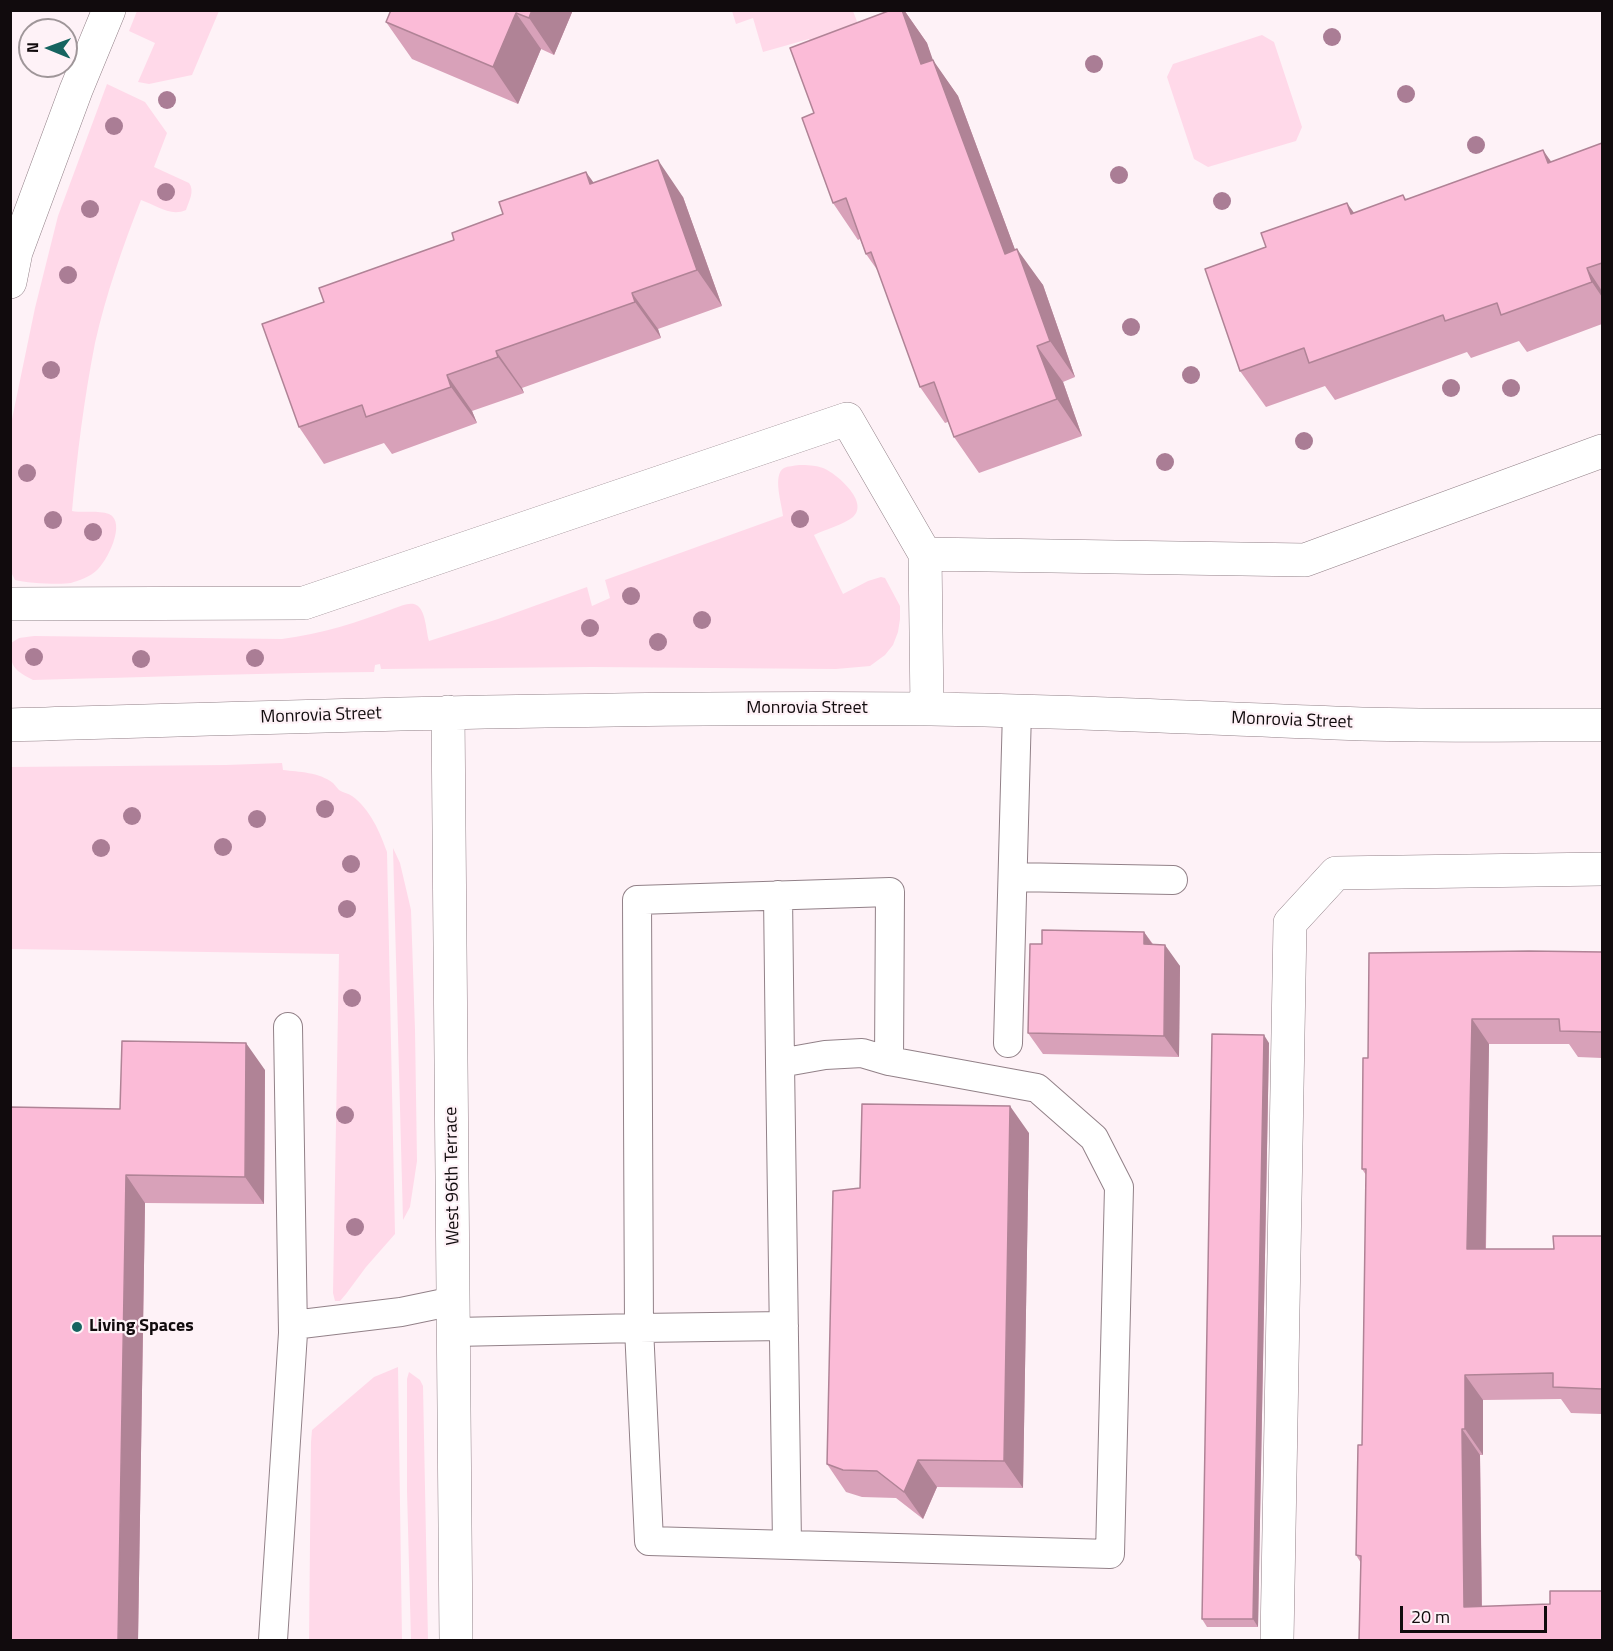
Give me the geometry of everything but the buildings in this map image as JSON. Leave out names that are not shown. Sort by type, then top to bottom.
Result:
[{"type":"street","points":[[10,282],[16,252],[76,90],[109,10]]},
{"type":"street","points":[[10,604],[304,603],[847,419],[925,554],[927,709]]},
{"type":"street","points":[[925,554],[1305,560],[1602,451]]},
{"type":"street","name":"Monrovia Street","points":[[10,725],[448,712],[927,709],[1367,724],[1602,725]]},
{"type":"street","name":"West 96th Terrace","points":[[448,712],[456,1641]]},
{"type":"street","points":[[1277,1641],[1290,923],[1336,873],[1602,869]]},
{"type":"lane","points":[[1008,1042],[1017,711]]},
{"type":"lane","points":[[1013,877],[1173,880]]},
{"type":"lane","points":[[780,1063],[825,1054],[862,1053],[889,1061],[1037,1088],[1094,1138],[1119,1187],[1110,1554],[649,1541],[639,1328],[637,900],[890,892],[889,1061]]},
{"type":"lane","points":[[778,895],[788,1544]]},
{"type":"lane","points":[[273,1641],[293,1325],[288,1027]]},
{"type":"lane","points":[[293,1325],[401,1312],[639,1328],[784,1326]]},
{"type":"shaded area","points":[[137,11],[219,11],[192,75],[149,84],[138,82],[155,43],[129,31]]},
{"type":"shaded area","points":[[732,11],[853,11],[863,37],[813,52],[809,39],[763,52],[753,18],[736,24]]},
{"type":"shaded area","points":[[1262,35],[1274,42],[1302,127],[1296,141],[1208,167],[1194,159],[1167,77],[1173,64]]},
{"type":"shaded area","points":[[107,84],[145,102],[167,133],[154,167],[189,183],[191,186],[190,200],[186,210],[174,212],[163,210],[141,200],[115,270],[95,343],[81,427],[72,511],[105,513],[114,518],[116,533],[110,551],[96,571],[74,582],[51,584],[20,581],[15,580],[11,572],[10,432],[12,419],[35,308],[58,216]]},
{"type":"shaded area","points":[[789,466],[817,466],[829,471],[849,489],[857,504],[857,511],[849,520],[814,535],[843,594],[881,577],[885,578],[900,606],[898,632],[893,645],[885,655],[870,666],[836,669],[592,667],[381,669],[380,664],[375,665],[374,672],[33,680],[17,670],[12,662],[11,643],[19,638],[34,636],[282,639],[340,627],[412,604],[418,606],[423,613],[429,641],[587,587],[592,606],[610,598],[605,580],[783,516],[778,483],[780,472]]},
{"type":"shaded area","points":[[282,763],[283,770],[309,773],[327,779],[339,790],[358,801],[374,821],[387,852],[395,1234],[340,1301],[335,1301],[333,1293],[339,954],[11,949],[11,767]]},
{"type":"shaded area","points":[[393,848],[400,863],[411,910],[415,1030],[417,1161],[410,1207],[403,1220]]},
{"type":"shaded area","points":[[398,1367],[402,1640],[309,1640],[312,1430],[374,1377]]},
{"type":"shaded area","points":[[409,1372],[420,1380],[423,1386],[428,1640],[411,1640],[407,1491],[407,1379]]},
{"type":"place","name":"Living Spaces","points":[[77,1327]]}]
